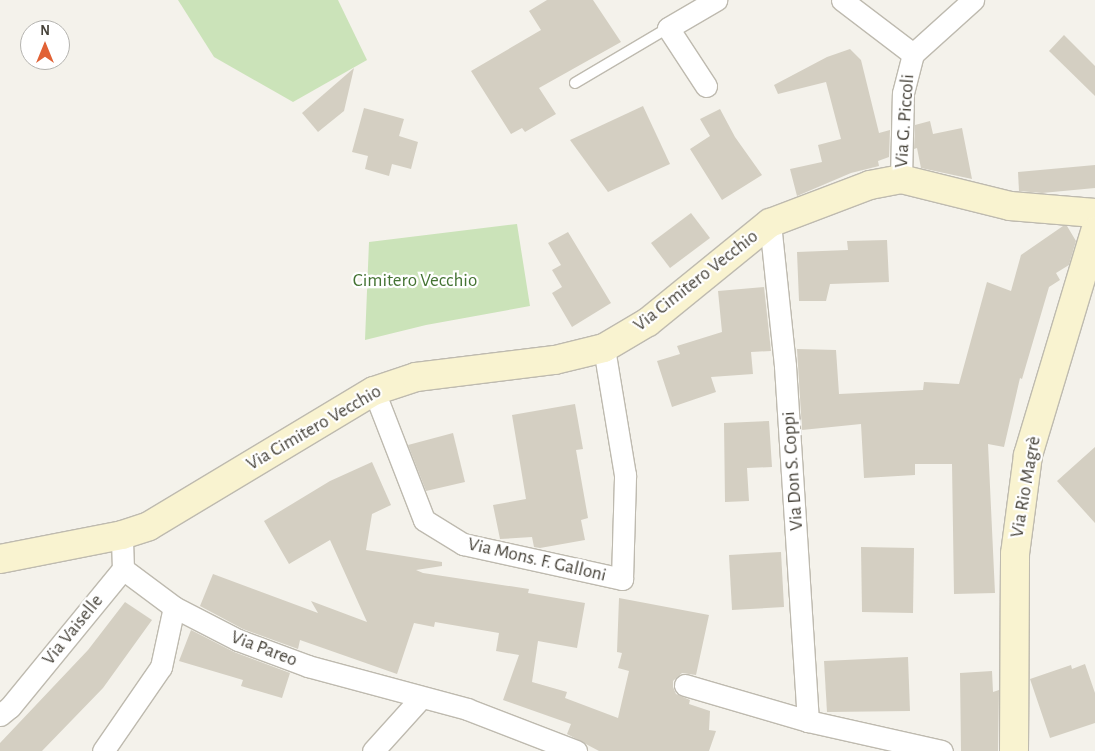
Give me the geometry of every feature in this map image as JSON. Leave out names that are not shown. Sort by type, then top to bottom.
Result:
[{"type":"street","points":[[706,86],[668,28],[716,0]]},
{"type":"street","points":[[842,0],[912,54]]},
{"type":"street","name":"Via G. Piccoli","points":[[901,179],[903,93],[912,54],[973,0]]},
{"type":"street","name":"Via Cimitero Vecchio","points":[[0,559],[122,535],[149,526],[374,391],[416,377],[555,360],[604,348],[648,322],[770,222],[870,185],[901,179],[1010,206],[1095,213]]},
{"type":"street","name":"Via Don S. Coppi","points":[[770,222],[786,376],[808,720]]},
{"type":"street","name":"Via Rio Magrè","points":[[1014,751],[1015,554],[1028,455],[1094,241]]},
{"type":"street","name":"Via Mons. F. Galloni","points":[[374,391],[424,520],[463,544],[622,579],[625,475],[604,348]]},
{"type":"street","points":[[122,535],[123,569]]},
{"type":"street","name":"Via Pareo","points":[[123,569],[174,607],[246,644],[308,666],[420,699],[467,709],[566,749]]},
{"type":"street","name":"Via Vaiselle","points":[[0,715],[10,707],[123,569]]},
{"type":"street","points":[[103,751],[161,667],[174,607]]},
{"type":"street","points":[[685,685],[808,720],[942,751]]},
{"type":"street","points":[[373,751],[420,699]]},
{"type":"lane","points":[[575,83],[668,28]]},
{"type":"green space","points":[[178,0],[338,0],[367,60],[293,102],[214,57]]},
{"type":"green space","name":"Cimitero Vecchio","points":[[517,224],[530,306],[426,325],[365,340],[369,242]]},
{"type":"building","points":[[547,0],[593,0],[621,42],[539,88],[556,114],[525,132],[522,128],[511,134],[471,71],[541,30],[529,11]]},
{"type":"building","points":[[1064,35],[1095,66],[1095,96],[1049,51]]},
{"type":"building","points":[[850,49],[861,60],[879,133],[890,130],[889,157],[878,161],[879,166],[851,173],[797,196],[790,169],[822,162],[818,145],[841,139],[826,82],[778,94],[774,85],[827,57]]},
{"type":"building","points":[[354,68],[344,111],[318,132],[302,113]]},
{"type":"building","points":[[643,106],[670,164],[608,192],[570,140]]},
{"type":"building","points":[[364,108],[404,119],[399,136],[418,142],[411,169],[392,164],[389,176],[365,169],[368,156],[352,152]]},
{"type":"building","points":[[720,109],[735,137],[762,175],[722,200],[690,149],[710,136],[700,119]]},
{"type":"building","points":[[930,121],[933,134],[962,128],[972,179],[921,168],[917,148],[914,149],[915,125]]},
{"type":"building","points":[[1095,165],[1095,188],[1042,193],[1019,191],[1018,172]]},
{"type":"building","points":[[691,213],[710,238],[670,268],[651,243]]},
{"type":"building","points":[[1063,226],[1067,226],[1076,241],[1069,265],[1056,273],[1060,280],[1049,287],[1022,379],[1020,378],[1004,447],[988,444],[995,593],[954,594],[952,464],[915,464],[915,475],[864,478],[861,424],[802,430],[797,349],[836,350],[839,394],[923,390],[924,382],[959,384],[987,282],[1011,291],[1021,255]]},
{"type":"building","points":[[568,232],[611,303],[572,327],[552,293],[562,287],[552,270],[561,265],[548,243]]},
{"type":"building","points":[[887,240],[889,282],[830,284],[826,301],[799,301],[797,252],[848,250],[847,241]]},
{"type":"building","points":[[764,287],[771,351],[751,352],[753,374],[711,377],[716,392],[672,407],[657,361],[680,354],[677,346],[722,332],[718,291]]},
{"type":"building","points":[[575,404],[583,449],[576,450],[588,518],[581,520],[585,540],[540,548],[534,547],[532,537],[500,539],[493,505],[526,499],[512,415]]},
{"type":"building","points":[[769,421],[772,467],[747,468],[749,501],[725,502],[724,423]]},
{"type":"building","points":[[453,433],[465,482],[426,491],[408,445]]},
{"type":"building","points":[[1095,447],[1095,523],[1057,481]]},
{"type":"building","points":[[372,462],[391,505],[372,514],[366,550],[442,562],[442,566],[416,570],[423,573],[529,589],[528,593],[585,603],[577,648],[538,641],[532,682],[567,692],[565,698],[618,718],[629,671],[618,668],[622,653],[617,652],[619,598],[709,615],[696,675],[682,673],[673,681],[673,687],[676,694],[690,700],[689,704],[710,711],[709,730],[716,731],[709,751],[599,751],[567,734],[571,724],[503,700],[519,655],[496,651],[499,633],[435,622],[434,627],[414,623],[397,674],[300,640],[298,649],[243,629],[200,606],[213,574],[318,613],[311,601],[367,622],[330,540],[289,564],[264,521],[330,481]]},
{"type":"building","points":[[861,547],[914,548],[913,613],[862,612]]},
{"type":"building","points":[[781,552],[784,607],[732,610],[729,555]]},
{"type":"building","points":[[125,602],[152,620],[103,688],[42,751],[0,751],[0,743],[88,650]]},
{"type":"building","points":[[191,630],[234,652],[290,673],[282,698],[241,686],[243,680],[179,661]]},
{"type":"building","points":[[908,657],[910,711],[827,712],[824,661]]},
{"type":"building","points":[[1085,664],[1095,693],[1095,723],[1050,738],[1030,679],[1071,665],[1072,669]]},
{"type":"building","points":[[992,671],[993,692],[999,690],[998,751],[961,751],[960,673]]}]
